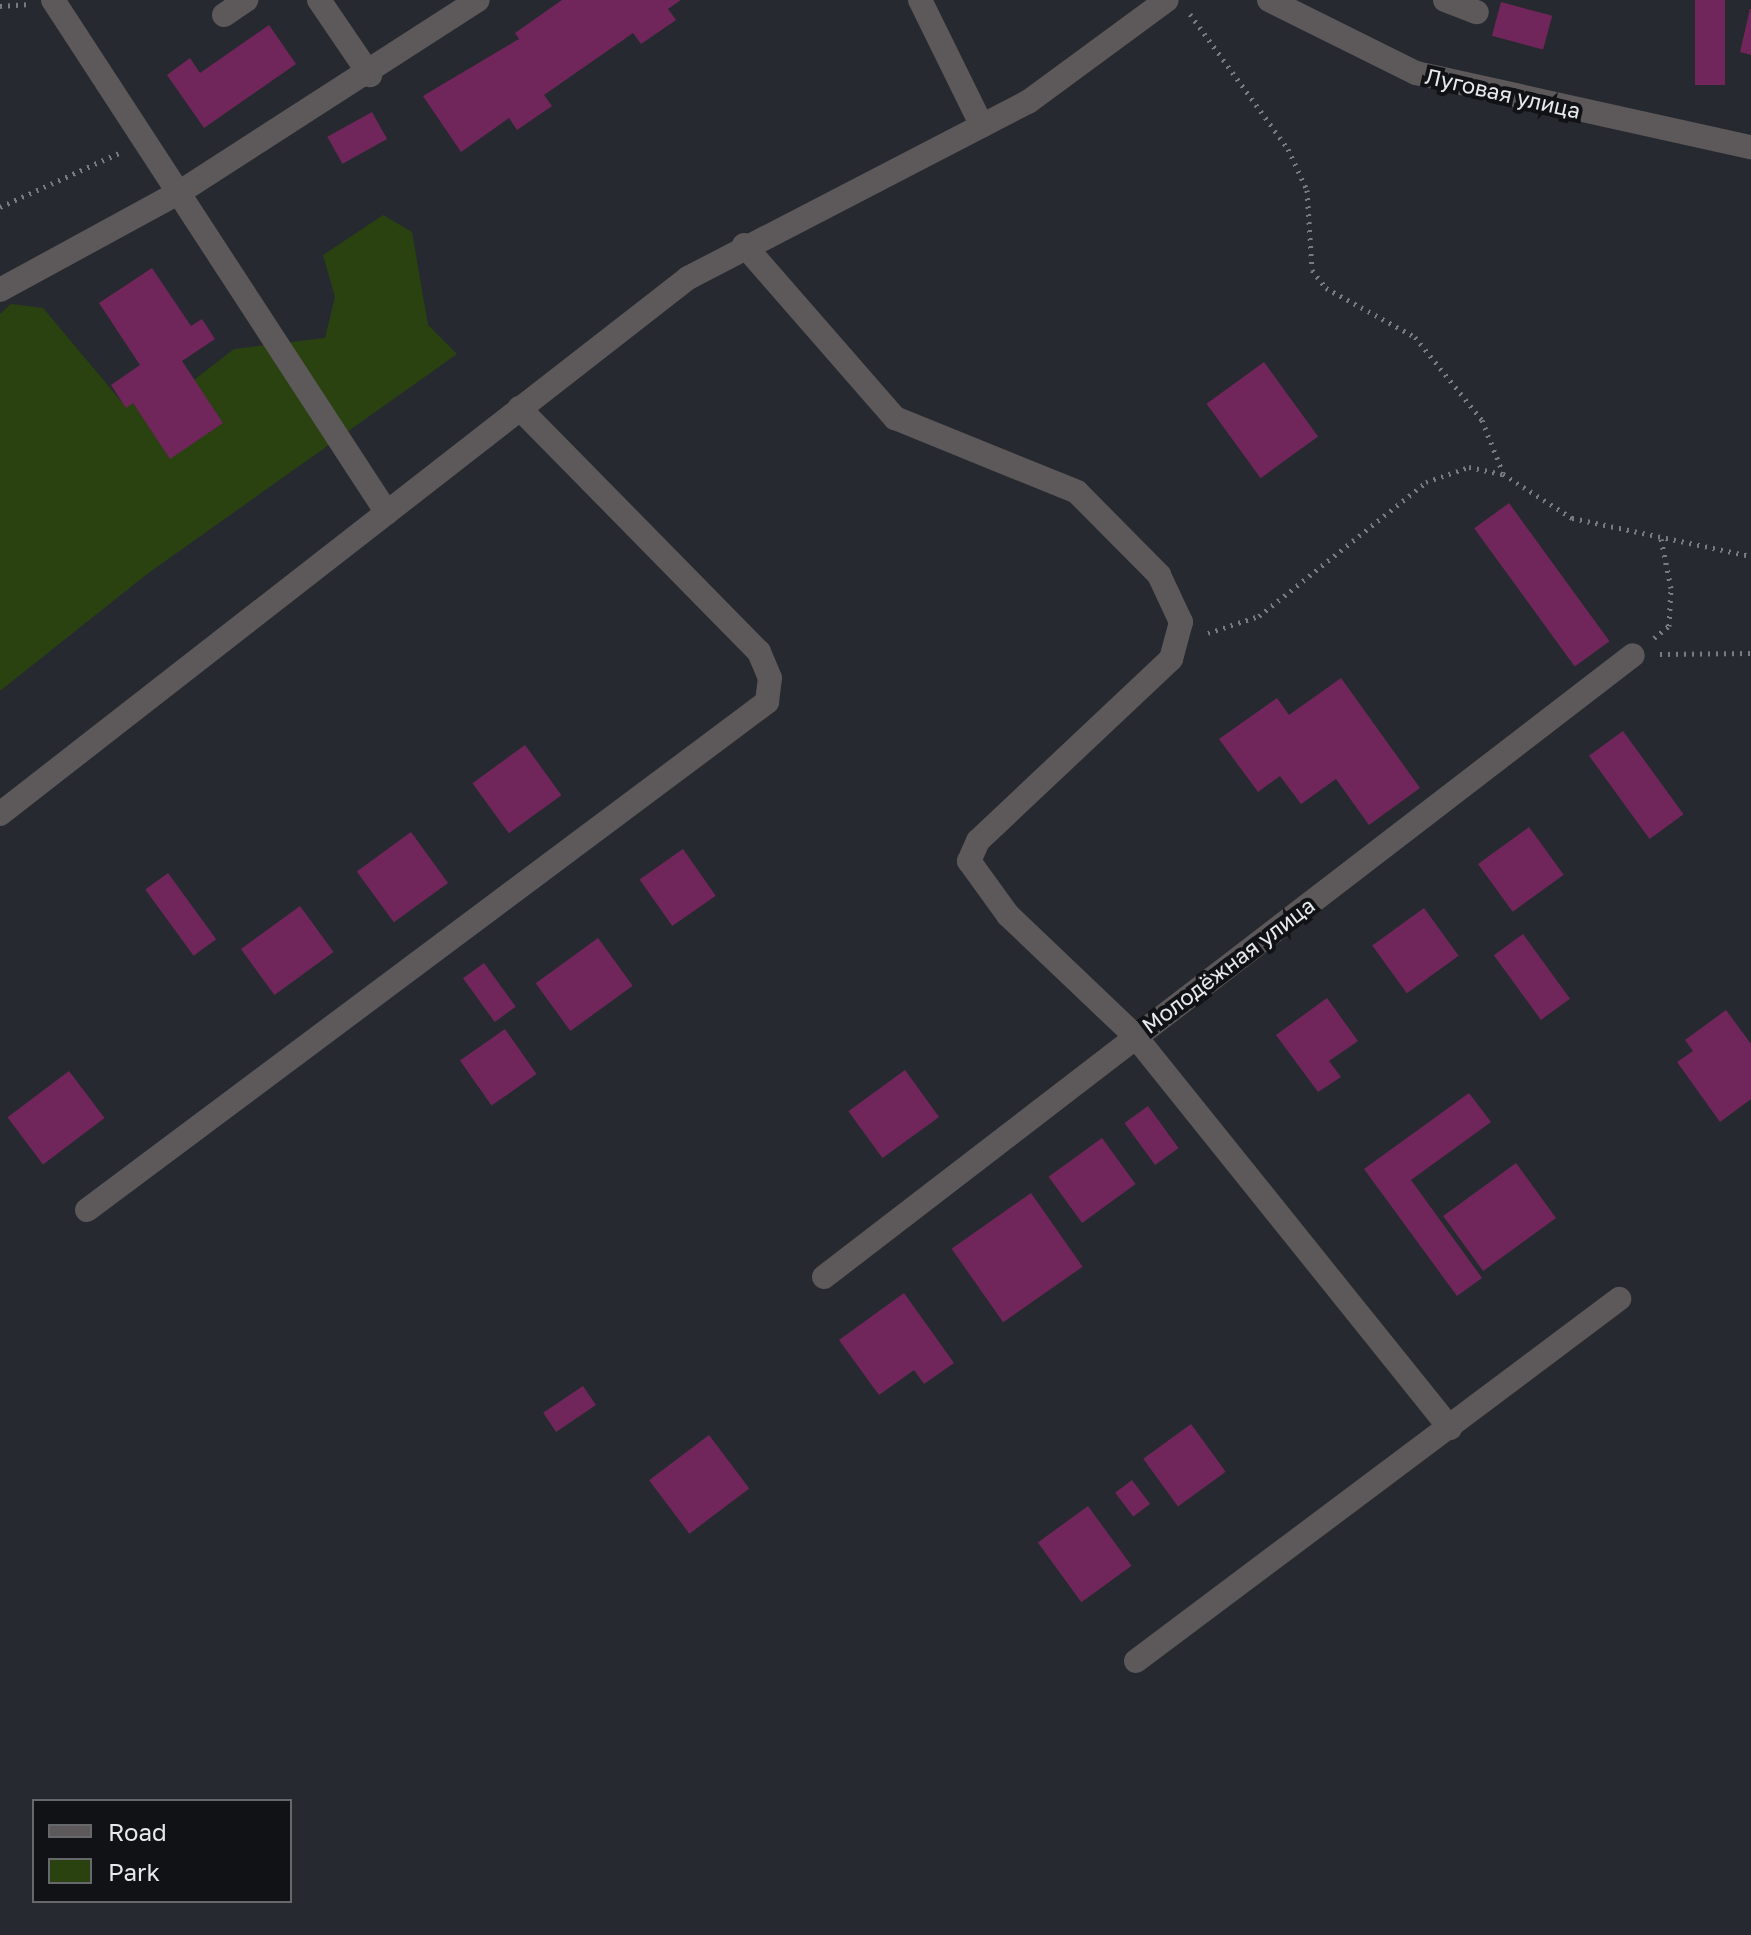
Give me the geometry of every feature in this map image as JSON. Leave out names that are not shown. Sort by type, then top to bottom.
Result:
[{"type":"street","points":[[53,0],[387,513]]},
{"type":"street","points":[[224,15],[246,0]]},
{"type":"street","points":[[319,0],[370,75]]},
{"type":"street","points":[[0,290],[180,192],[252,141],[370,75],[478,0]]},
{"type":"street","points":[[920,0],[982,126]]},
{"type":"street","points":[[0,814],[624,324],[744,245],[982,126],[1077,71],[1167,0]]},
{"type":"street","name":"Луговая улица","points":[[1269,0],[1416,73],[1751,147]]},
{"type":"street","points":[[1445,0],[1477,12]]},
{"type":"street","points":[[744,245],[895,418],[1077,492],[1159,575],[1179,630],[1171,659],[978,841],[969,861],[1008,915],[1135,1036],[1450,1428]]},
{"type":"street","points":[[87,1210],[767,702],[770,678],[759,652],[519,408]]},
{"type":"street","name":"Молодёжная улица","points":[[824,1277],[1633,655]]},
{"type":"street","points":[[1136,1661],[1619,1299]]},
{"type":"path","points":[[1180,0],[1288,149],[1307,190],[1312,270],[1326,288],[1415,337],[1482,420],[1503,474]]},
{"type":"path","points":[[0,207],[145,139]]},
{"type":"path","points":[[1179,630],[1215,634],[1259,616],[1426,482],[1469,467],[1503,474],[1572,518],[1751,556]]},
{"type":"path","points":[[1633,655],[1669,626],[1671,588],[1661,539]]},
{"type":"path","points":[[1633,655],[1751,653]]},
{"type":"green space","points":[[383,215],[412,232],[428,325],[457,354],[147,574],[0,691],[0,314],[11,304],[43,308],[126,407],[133,403],[170,458],[223,423],[194,380],[234,349],[325,338],[335,297],[323,255]]},
{"type":"building","points":[[562,0],[681,0],[668,9],[676,20],[641,44],[633,33],[544,95],[552,106],[517,130],[509,118],[461,152],[423,96],[519,39],[515,33]]},
{"type":"building","points":[[1695,0],[1725,0],[1725,85],[1695,85]]},
{"type":"building","points":[[1501,2],[1552,16],[1543,50],[1492,36]]},
{"type":"building","points":[[1751,9],[1751,55],[1740,52]]},
{"type":"building","points":[[269,25],[296,64],[204,128],[167,75],[190,58],[200,73]]},
{"type":"building","points":[[372,112],[387,139],[342,164],[327,137]]},
{"type":"building","points":[[152,268],[191,326],[202,319],[215,339],[182,361],[223,423],[170,459],[133,403],[126,408],[111,385],[140,365],[99,303]]},
{"type":"building","points":[[1264,362],[1318,436],[1261,478],[1207,404]]},
{"type":"building","points":[[1509,503],[1610,641],[1575,667],[1474,528]]},
{"type":"building","points":[[1341,678],[1420,788],[1369,825],[1336,779],[1301,804],[1280,776],[1258,792],[1219,739],[1277,698],[1289,715]]},
{"type":"building","points":[[1623,731],[1684,814],[1650,839],[1589,756]]},
{"type":"building","points":[[525,745],[561,795],[509,833],[472,783]]},
{"type":"building","points":[[1529,827],[1564,875],[1513,912],[1478,864]]},
{"type":"building","points":[[411,832],[448,883],[394,922],[357,871]]},
{"type":"building","points":[[683,849],[716,896],[672,926],[640,879]]},
{"type":"building","points":[[168,873],[216,939],[194,956],[145,889]]},
{"type":"building","points":[[300,906],[334,952],[274,995],[241,949]]},
{"type":"building","points":[[1424,908],[1459,956],[1407,993],[1372,946]]},
{"type":"building","points":[[1523,934],[1570,999],[1541,1020],[1494,955]]},
{"type":"building","points":[[598,938],[633,986],[570,1031],[536,983]]},
{"type":"building","points":[[484,963],[516,1007],[495,1022],[463,978]]},
{"type":"building","points":[[1327,998],[1358,1041],[1329,1061],[1341,1077],[1318,1092],[1276,1035]]},
{"type":"building","points":[[1726,1010],[1751,1044],[1751,1099],[1720,1122],[1677,1062],[1693,1051],[1685,1040]]},
{"type":"building","points":[[505,1029],[537,1074],[491,1106],[460,1061]]},
{"type":"building","points":[[905,1070],[939,1117],[882,1158],[848,1111]]},
{"type":"building","points":[[69,1071],[105,1118],[43,1164],[8,1117]]},
{"type":"building","points":[[1469,1093],[1491,1122],[1411,1180],[1482,1278],[1457,1296],[1364,1169]]},
{"type":"building","points":[[1148,1106],[1179,1148],[1155,1165],[1125,1123]]},
{"type":"building","points":[[1102,1138],[1136,1184],[1082,1223],[1049,1177]]},
{"type":"building","points":[[1516,1163],[1556,1218],[1483,1271],[1443,1216]]},
{"type":"building","points":[[1031,1193],[1083,1267],[1003,1322],[952,1249]]},
{"type":"building","points":[[904,1293],[954,1363],[924,1384],[914,1370],[879,1395],[839,1340]]},
{"type":"building","points":[[583,1386],[596,1405],[556,1432],[543,1413]]},
{"type":"building","points":[[1191,1424],[1226,1472],[1178,1506],[1143,1459]]},
{"type":"building","points":[[709,1435],[749,1489],[689,1534],[649,1480]]},
{"type":"building","points":[[1132,1480],[1150,1504],[1133,1517],[1115,1493]]},
{"type":"building","points":[[1088,1506],[1131,1566],[1081,1602],[1038,1542]]}]
